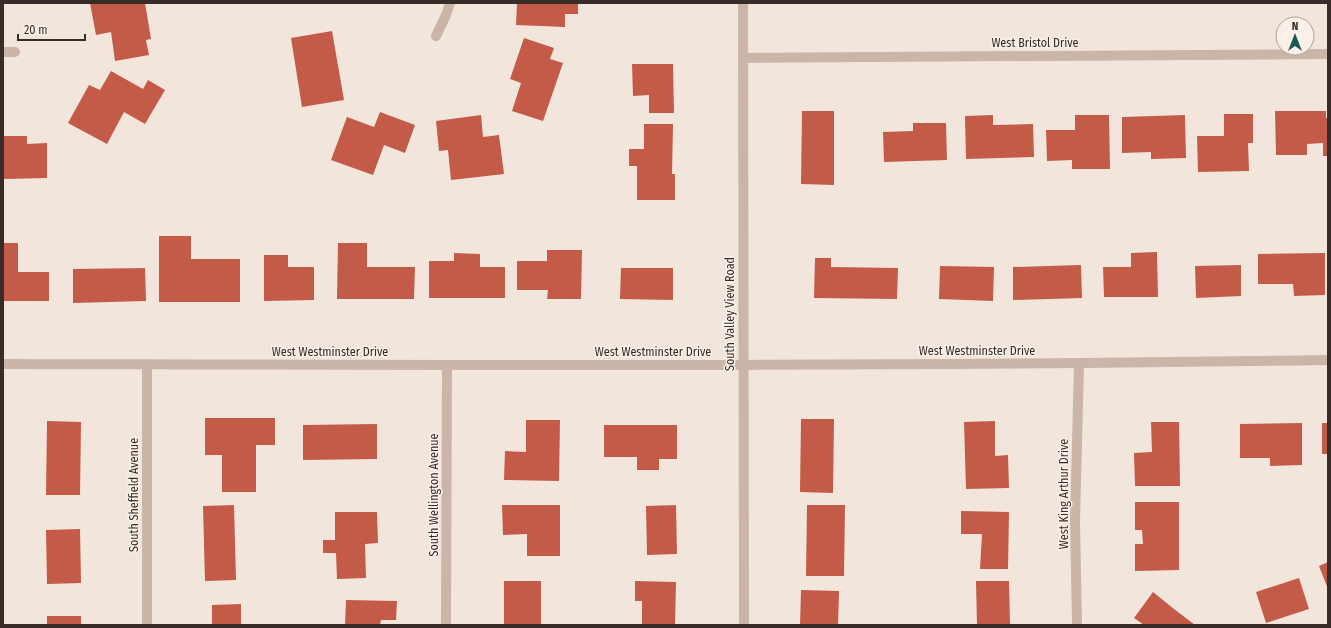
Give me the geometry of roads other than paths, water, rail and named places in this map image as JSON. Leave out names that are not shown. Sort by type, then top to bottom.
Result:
[{"type":"street","points":[[436,36],[450,3]]},
{"type":"street","name":"South Valley View Road","points":[[742,3],[744,625]]},
{"type":"street","points":[[3,52],[15,52]]},
{"type":"street","name":"West Bristol Drive","points":[[743,58],[1328,54]]},
{"type":"street","name":"West Westminster Drive","points":[[3,364],[1079,364],[1328,360]]},
{"type":"street","name":"South Sheffield Avenue","points":[[147,364],[147,625]]},
{"type":"street","name":"West King Arthur Drive","points":[[1078,625],[1075,520],[1079,364]]},
{"type":"street","name":"South Wellington Avenue","points":[[446,625],[447,365]]}]
